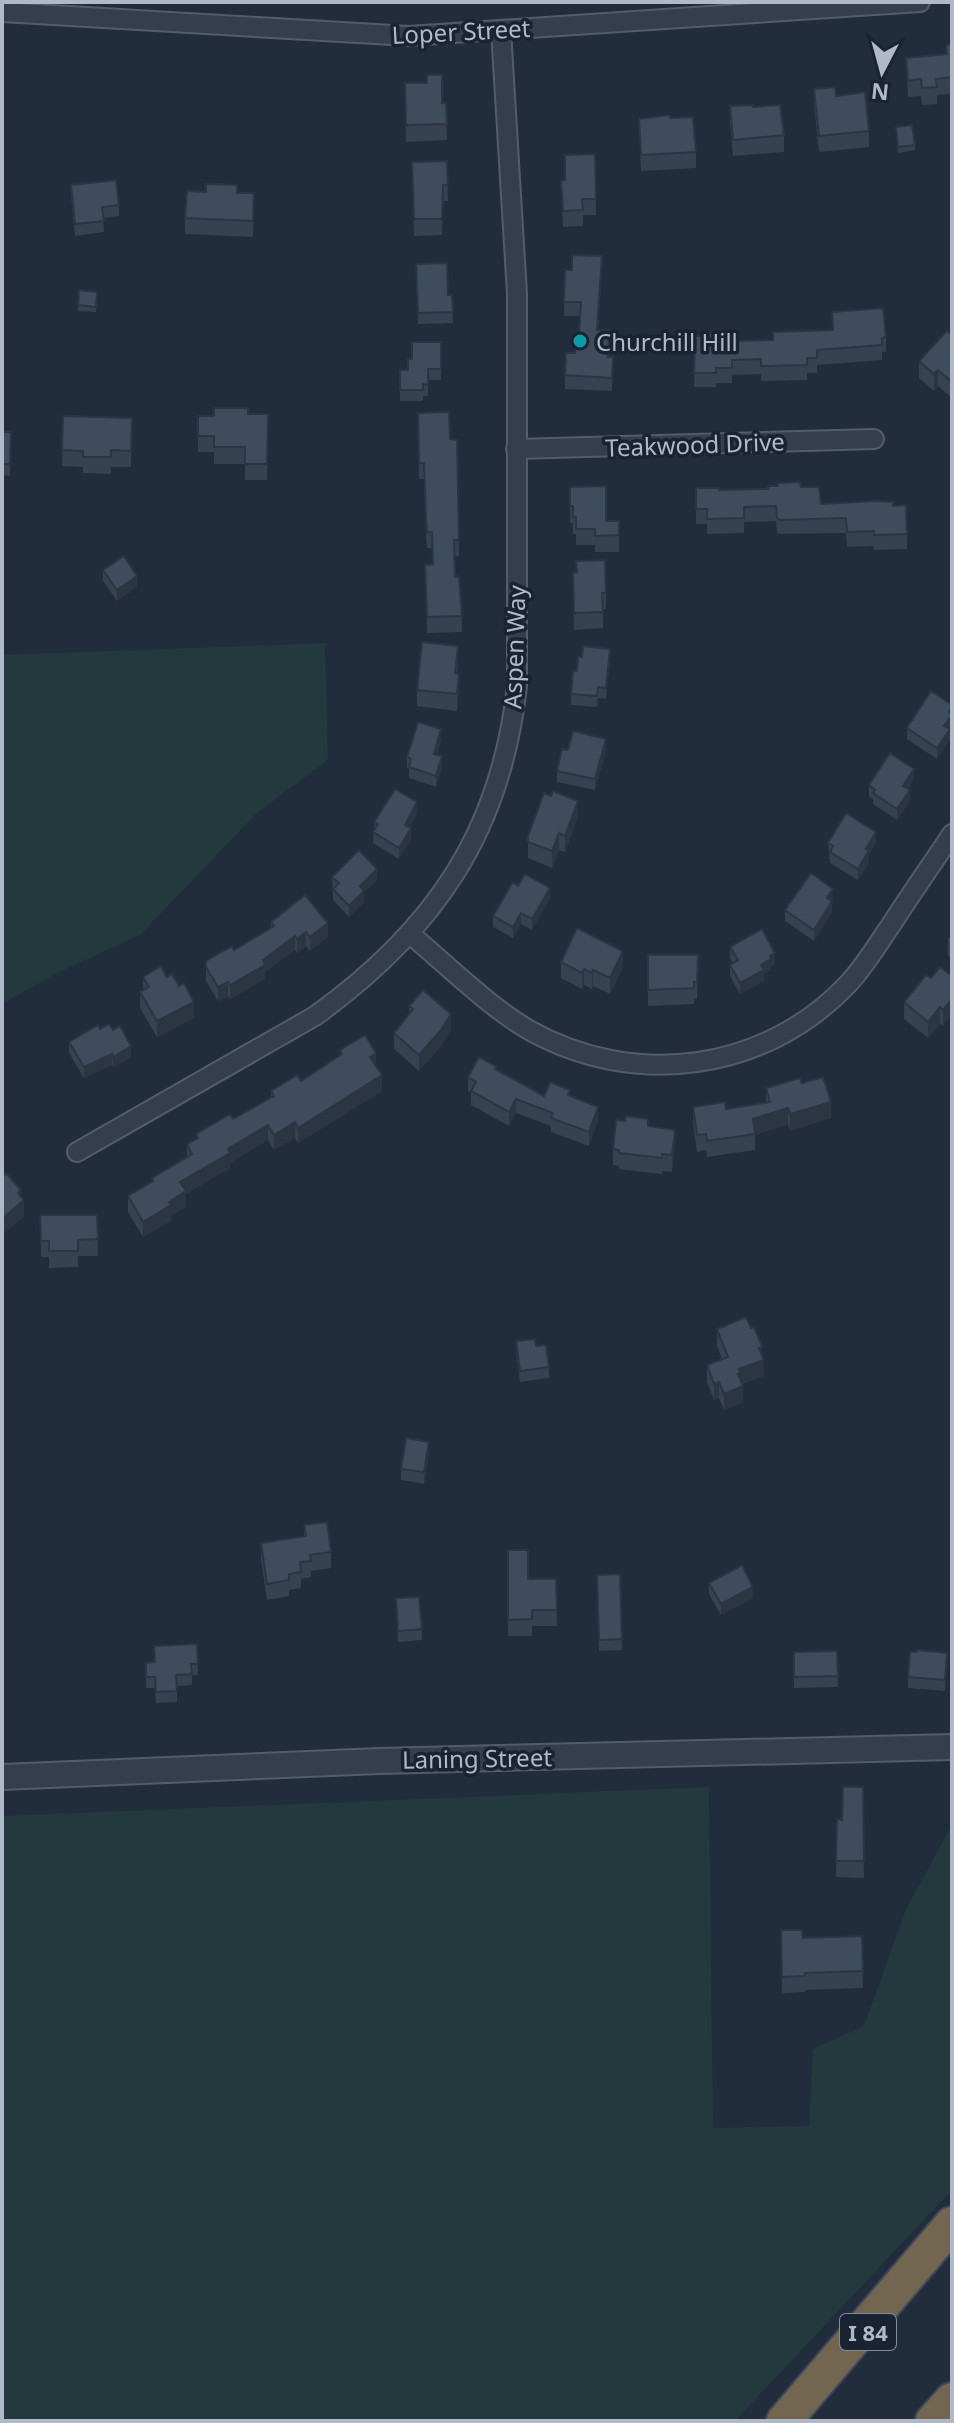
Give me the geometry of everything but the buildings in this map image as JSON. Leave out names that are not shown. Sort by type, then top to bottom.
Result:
[{"type":"highway","points":[[784,2421],[952,2224]]},
{"type":"highway","name":"I 84","points":[[784,2421],[952,2244]]},
{"type":"highway","points":[[933,2421],[952,2400]]},
{"type":"street","name":"Loper Street","points":[[2,12],[409,36],[920,2]]},
{"type":"street","name":"Aspen Way","points":[[77,1152],[315,1016],[375,970],[445,891],[476,839],[491,801],[509,737],[517,686],[517,294],[501,30]]},
{"type":"street","name":"Teakwood Drive","points":[[516,449],[874,439]]},
{"type":"street","points":[[410,934],[496,1006],[549,1040],[589,1054],[628,1061],[680,1065],[708,1062],[776,1037],[838,994],[865,963],[952,834]]},
{"type":"street","name":"Laning Street","points":[[2,1777],[379,1761],[952,1747]]},
{"type":"green space","points":[[325,643],[328,760],[257,813],[140,935],[59,972],[2,1004],[2,655]]},
{"type":"green space","points":[[709,1787],[713,2128],[809,2126],[813,2049],[864,2026],[906,1909],[952,1825],[952,2190],[735,2421],[2,2421],[2,1816]]},
{"type":"place","name":"Churchill Hill","points":[[580,341]]}]
